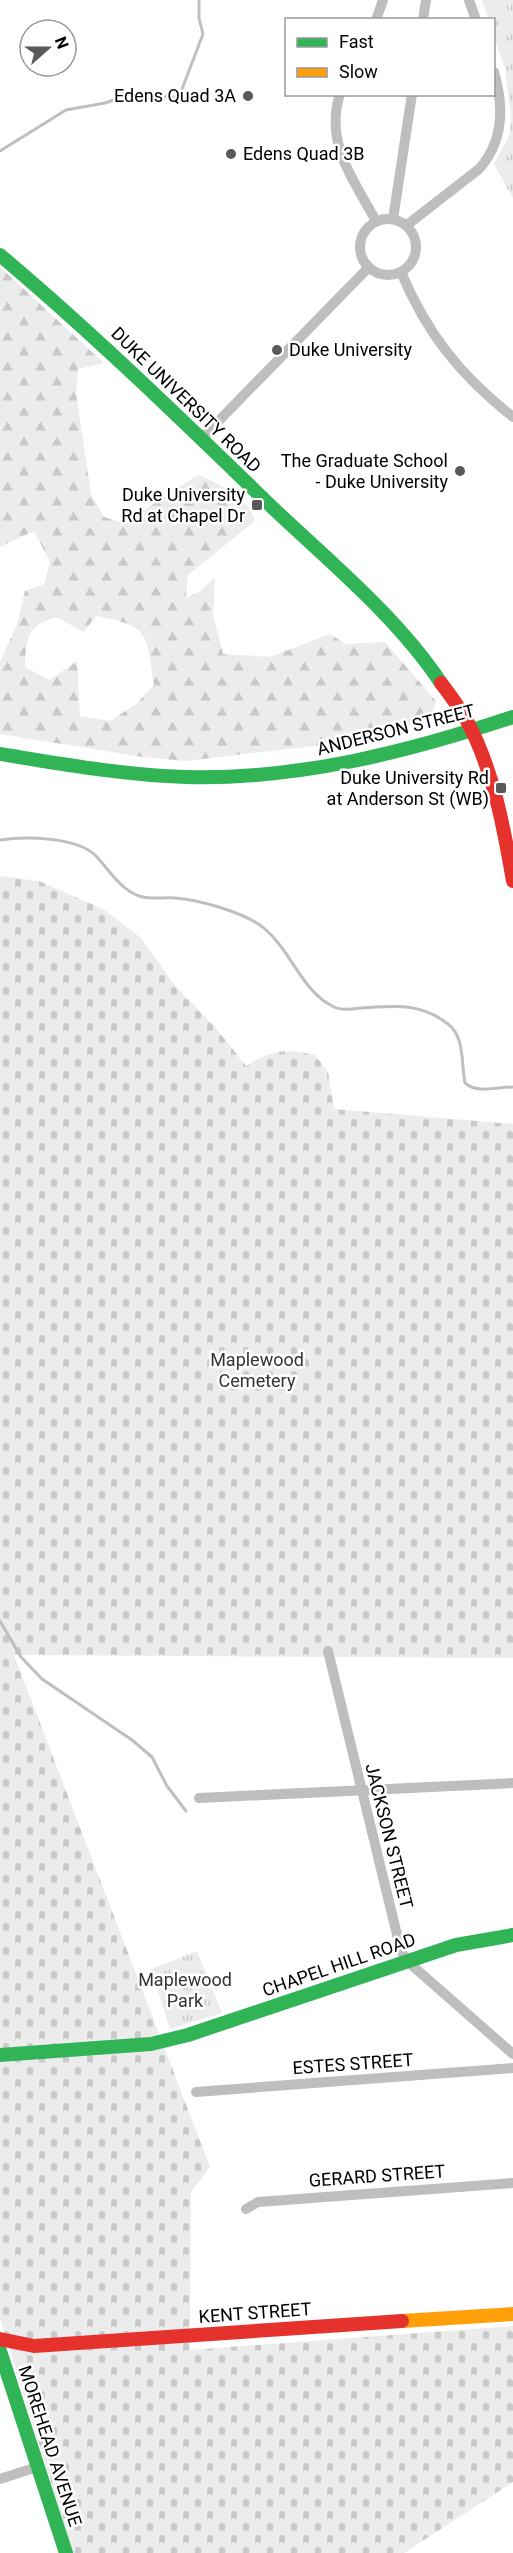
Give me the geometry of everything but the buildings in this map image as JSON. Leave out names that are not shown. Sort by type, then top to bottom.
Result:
[{"type":"street","points":[[377,18],[383,0]]},
{"type":"street","points":[[423,18],[426,0]]},
{"type":"street","points":[[469,0],[475,18]]},
{"type":"street","points":[[407,225],[479,169],[488,159],[497,137],[501,116],[500,95],[495,76]]},
{"type":"street","points":[[340,96],[334,123],[336,143],[345,165],[376,221]]},
{"type":"street","points":[[393,219],[412,96]]},
{"type":"street","points":[[393,219],[407,225],[413,232],[416,250],[408,266],[401,272],[384,274],[369,267],[361,251],[361,242],[369,226],[376,221],[393,219]]},
{"type":"street","name":"DUKE UNIVERSITY ROAD","points":[[0,255],[77,320],[394,626],[435,672],[472,731],[494,789],[513,882]]},
{"type":"street","points":[[201,439],[369,267]]},
{"type":"street","points":[[401,272],[424,319],[446,352],[474,385],[513,417]]},
{"type":"street","name":"ANDERSON STREET","points":[[0,754],[126,773],[211,777],[320,769],[381,756],[472,731],[513,717]]},
{"type":"street","name":"JACKSON STREET","points":[[328,1651],[360,1791],[401,1951],[407,1960],[513,2054]]},
{"type":"street","points":[[199,1798],[513,1783]]},
{"type":"street","name":"CHAPEL HILL ROAD","points":[[0,2055],[151,2044],[188,2035],[463,1943],[513,1935]]},
{"type":"street","name":"ESTES STREET","points":[[196,2092],[513,2068]]},
{"type":"street","name":"GERARD STREET","points":[[246,2209],[258,2202],[513,2183]]},
{"type":"street","name":"KENT STREET","points":[[0,2339],[34,2346],[513,2314]]},
{"type":"street","name":"MOREHEAD AVENUE","points":[[0,2351],[66,2553]]},
{"type":"street","points":[[0,2478],[37,2467]]},
{"type":"green space","points":[[482,0],[513,0],[513,198],[494,164],[509,136],[511,117],[505,68],[495,41],[495,18],[488,18]]},
{"type":"green space","points":[[0,267],[104,363],[78,369],[76,393],[91,494],[104,517],[124,523],[198,475],[232,492],[247,505],[252,513],[255,521],[188,575],[186,598],[200,591],[215,578],[213,615],[223,654],[270,657],[330,634],[346,644],[385,642],[436,701],[431,718],[404,727],[323,745],[186,761],[142,757],[0,734],[0,662],[17,624],[25,591],[44,584],[50,562],[34,531],[0,547]],"holes":[[[96,616],[127,624],[143,635],[147,643],[154,685],[136,704],[110,721],[80,716],[77,661],[50,680],[25,667],[27,642],[33,630],[56,617],[84,632]]]},
{"type":"green space","name":"Maplewood Cemetery","points":[[0,876],[39,881],[103,909],[141,938],[176,987],[215,1027],[246,1066],[272,1053],[286,1051],[315,1055],[328,1072],[334,1109],[513,1124],[513,1658],[14,1655],[210,2167],[191,2192],[190,2350],[513,2326],[513,2482],[404,2553],[73,2553],[0,2318]]},
{"type":"green space","name":"Maplewood Park","points":[[197,1951],[222,2013],[170,2029],[151,1969]]},
{"type":"waterway","points":[[0,151],[66,110],[105,103],[128,95],[179,97],[203,34],[199,18],[199,0]]},
{"type":"waterway","points":[[0,840],[37,838],[77,845],[96,856],[132,893],[144,897],[197,901],[247,918],[257,923],[274,938],[305,982],[323,1000],[334,1007],[348,1009],[396,1006],[427,1012],[448,1024],[457,1036],[465,1083],[482,1089],[513,1087]]},
{"type":"waterway","points":[[0,1621],[21,1657],[42,1679],[132,1740],[152,1757],[167,1786],[186,1811]]},
{"type":"traffic: fast","points":[[0,255],[173,411],[384,613],[424,659],[441,683]]},
{"type":"traffic: fast","points":[[0,754],[162,776],[228,777],[270,774],[311,769],[393,752],[513,717]]},
{"type":"traffic: fast","points":[[0,2055],[151,2044],[188,2035],[456,1945],[513,1935]]},
{"type":"traffic: fast","points":[[0,2351],[66,2553]]},
{"type":"traffic: slow","points":[[402,2321],[513,2314]]},
{"type":"traffic: jam","points":[[441,683],[467,721],[484,759],[501,820],[513,881]]},
{"type":"traffic: jam","points":[[0,2339],[34,2346],[402,2321]]},
{"type":"place","name":"Edens Quad 3A","points":[[248,96]]},
{"type":"place","name":"Edens Quad 3B","points":[[231,154]]},
{"type":"place","name":"Duke University","points":[[277,350]]},
{"type":"place","name":"The Graduate School - Duke University","points":[[460,471]]},
{"type":"place","name":"Duke University Rd at Chapel Dr","points":[[257,505]]},
{"type":"place","name":"Duke University Rd at Anderson St (WB)","points":[[501,788]]}]
